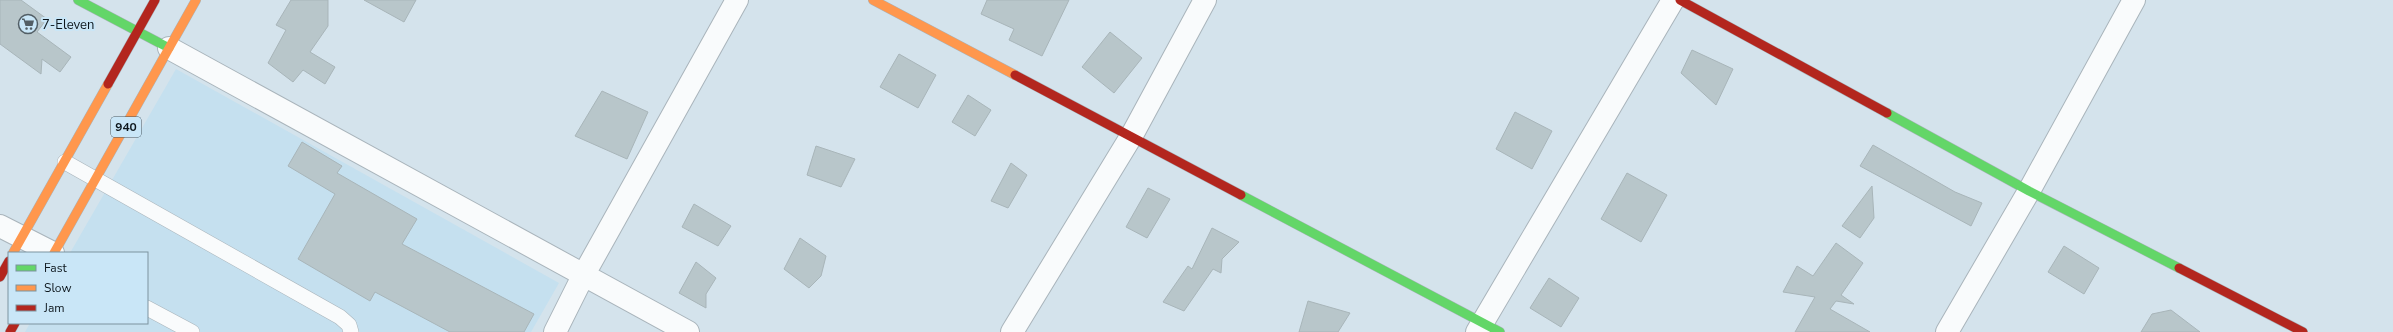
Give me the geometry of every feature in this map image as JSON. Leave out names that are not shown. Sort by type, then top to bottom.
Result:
[{"type":"main road","points":[[78,0],[170,48]]},
{"type":"main road","name":"940","points":[[18,245],[155,0]]},
{"type":"main road","name":"940","points":[[54,252],[96,180],[196,0]]},
{"type":"main road","points":[[873,0],[1132,135],[1486,329]]},
{"type":"main road","points":[[1680,0],[2030,190],[2303,332]]},
{"type":"main road","points":[[0,277],[8,263]]},
{"type":"street","points":[[555,332],[583,276],[737,0]]},
{"type":"street","points":[[1012,332],[1132,135],[1205,0]]},
{"type":"street","points":[[1486,329],[1673,0]]},
{"type":"street","points":[[1947,332],[2030,190],[2134,0]]},
{"type":"street","points":[[170,48],[583,276],[688,332]]},
{"type":"street","points":[[0,226],[18,245],[49,252]]},
{"type":"lane","points":[[65,162],[340,317],[349,325],[351,332]]},
{"type":"lane","points":[[148,309],[192,332]]},
{"type":"shaded area","points":[[176,69],[559,283],[531,332],[25,332],[29,324],[148,324],[148,252],[71,252]]},
{"type":"building","points":[[0,0],[21,0],[47,19],[37,32],[71,57],[60,72],[42,59],[41,74],[0,44]]},
{"type":"building","points":[[291,0],[328,0],[328,26],[310,52],[335,67],[325,84],[303,70],[293,82],[268,63],[286,30],[276,25]]},
{"type":"building","points":[[364,0],[416,0],[404,22]]},
{"type":"building","points":[[987,0],[1069,0],[1042,56],[1009,40],[1014,29],[981,14]]},
{"type":"building","points":[[1110,32],[1142,58],[1114,93],[1082,67]]},
{"type":"building","points":[[1692,50],[1733,69],[1716,105],[1681,73]]},
{"type":"building","points":[[899,54],[936,75],[918,108],[880,87]]},
{"type":"building","points":[[602,91],[648,112],[627,159],[575,136]]},
{"type":"building","points":[[968,95],[991,110],[975,136],[952,122]]},
{"type":"building","points":[[1515,112],[1552,131],[1532,169],[1496,149]]},
{"type":"building","points":[[302,142],[342,166],[337,173],[417,219],[402,244],[534,314],[524,332],[450,332],[375,292],[370,301],[298,259],[335,194],[288,166]]},
{"type":"building","points":[[1873,145],[1955,192],[1982,203],[1971,226],[1860,166]]},
{"type":"building","points":[[816,146],[855,159],[841,187],[807,175]]},
{"type":"building","points":[[1011,163],[1027,175],[1008,208],[991,201]]},
{"type":"building","points":[[1627,173],[1667,195],[1641,242],[1601,219]]},
{"type":"building","points":[[1872,186],[1874,218],[1860,238],[1842,226]]},
{"type":"building","points":[[1148,188],[1170,199],[1147,238],[1126,227]]},
{"type":"building","points":[[694,204],[731,226],[718,246],[682,227]]},
{"type":"building","points":[[1212,228],[1239,242],[1222,259],[1221,273],[1213,269],[1184,311],[1163,302],[1188,266],[1192,269]]},
{"type":"building","points":[[800,238],[826,256],[821,276],[809,288],[784,269]]},
{"type":"building","points":[[1836,243],[1863,263],[1841,295],[1854,304],[1836,301],[1830,309],[1870,332],[1795,332],[1815,297],[1783,292],[1797,266],[1813,276]]},
{"type":"building","points":[[2064,246],[2099,268],[2084,294],[2048,272]]},
{"type":"building","points":[[696,262],[716,278],[706,294],[706,308],[679,293]]},
{"type":"building","points":[[1549,278],[1579,298],[1561,327],[1530,308]]},
{"type":"building","points":[[1308,301],[1350,313],[1338,332],[1299,332]]},
{"type":"building","points":[[2171,310],[2200,332],[2141,332],[2152,314]]},
{"type":"traffic: fast","points":[[78,0],[169,48]]},
{"type":"traffic: fast","points":[[1887,113],[2029,191],[2179,268]]},
{"type":"traffic: fast","points":[[1241,195],[1500,332]]},
{"type":"traffic: slow","points":[[55,252],[196,0]]},
{"type":"traffic: slow","points":[[873,0],[1015,75]]},
{"type":"traffic: slow","points":[[14,252],[108,84]]},
{"type":"traffic: jam","points":[[108,84],[155,0]]},
{"type":"traffic: jam","points":[[1680,0],[1887,113]]},
{"type":"traffic: jam","points":[[1015,75],[1241,195]]},
{"type":"traffic: jam","points":[[0,277],[8,263]]},
{"type":"traffic: jam","points":[[2179,268],[2303,332]]},
{"type":"traffic: jam","points":[[10,332],[14,324]]},
{"type":"place","name":"7-Eleven","points":[[28,24]]}]
